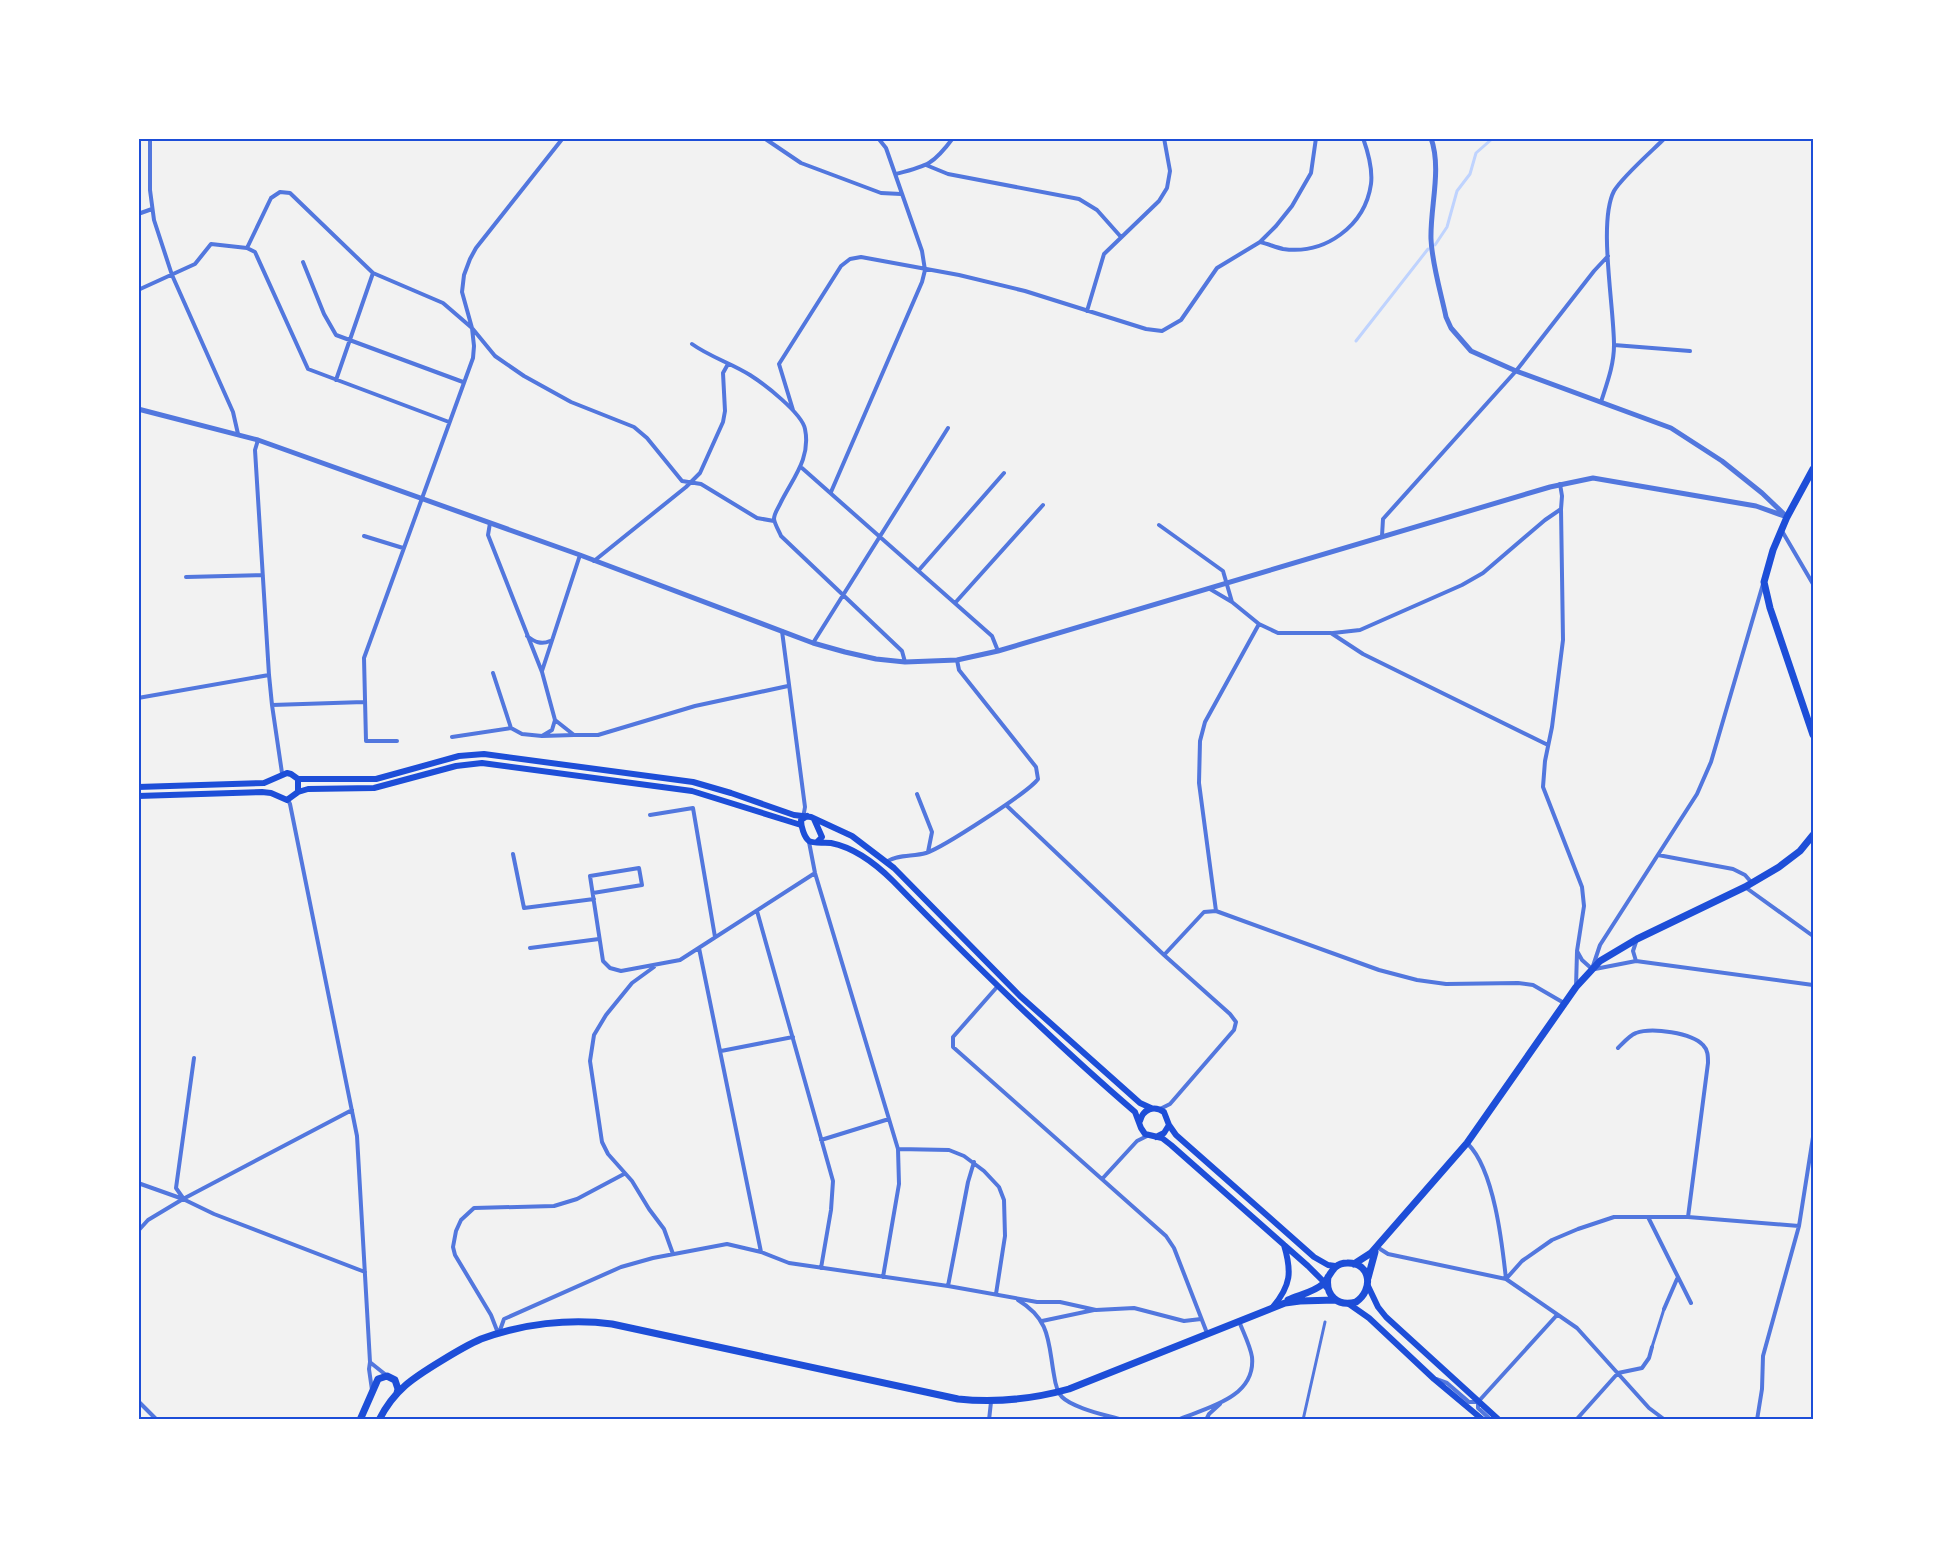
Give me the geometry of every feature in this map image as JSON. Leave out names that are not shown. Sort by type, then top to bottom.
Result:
[{"type":"main road","points":[[1813,469],[1781,530],[1764,582],[1770,608],[1813,735]]},
{"type":"main road","points":[[138,787],[264,783],[285,773],[298,779],[376,779],[459,756],[484,754],[693,782],[794,815],[808,817],[852,836],[886,862],[1020,996],[1140,1103],[1150,1108],[1160,1109],[1167,1116],[1168,1125],[1184,1142],[1314,1257],[1328,1265],[1335,1266]]},
{"type":"main road","points":[[138,796],[259,792],[276,795],[290,801],[298,792],[308,789],[374,788],[448,768],[482,763],[692,791],[801,825],[814,841],[831,843],[853,850],[887,876],[997,987],[1135,1112],[1148,1136],[1169,1143],[1326,1279],[1328,1290],[1335,1300]]},
{"type":"main road","points":[[275,778],[273,786],[276,795]]},
{"type":"main road","points":[[298,779],[298,792]]},
{"type":"main road","points":[[801,825],[801,820],[808,817]]},
{"type":"main road","points":[[808,817],[821,832],[822,837],[814,841]]},
{"type":"main road","points":[[379,1420],[397,1393],[410,1379],[464,1347],[499,1334],[541,1324],[587,1321],[612,1324],[958,1399],[992,1402],[1058,1392],[1272,1308],[1316,1288],[1335,1266],[1341,1263],[1354,1264],[1364,1259],[1377,1247],[1467,1143],[1576,987],[1592,969],[1614,951],[1749,885],[1793,856],[1813,835]]},
{"type":"main road","points":[[1140,1125],[1142,1114],[1150,1108]]},
{"type":"main road","points":[[1156,1137],[1164,1133],[1168,1125]]},
{"type":"main road","points":[[1272,1308],[1284,1291],[1289,1276],[1289,1261],[1284,1244]]},
{"type":"main road","points":[[1349,1304],[1362,1298],[1368,1282],[1372,1256],[1377,1247]]},
{"type":"main road","points":[[1354,1264],[1365,1272],[1378,1307],[1386,1317],[1499,1420]]},
{"type":"main road","points":[[1272,1308],[1300,1300],[1335,1300],[1349,1304],[1369,1318],[1434,1379],[1484,1420]]},
{"type":"main road","points":[[360,1420],[378,1379],[387,1376],[395,1380],[410,1379]]},
{"type":"main road","points":[[395,1380],[397,1393]]},
{"type":"street","points":[[150,138],[152,209],[172,275],[233,412],[238,434]]},
{"type":"street","points":[[397,741],[366,741],[364,658],[473,358],[472,328],[462,292],[464,275],[476,248],[563,138]]},
{"type":"street","points":[[764,138],[801,163],[881,193],[901,194]]},
{"type":"street","points":[[831,492],[922,282],[925,270],[922,251],[896,174],[886,148],[878,138]]},
{"type":"street","points":[[896,174],[926,165],[937,158],[953,138]]},
{"type":"street","points":[[1087,311],[1104,254],[1159,201],[1167,188],[1170,171],[1164,138]]},
{"type":"street","points":[[793,410],[779,364],[841,266],[850,259],[861,257],[959,275],[1014,288],[1146,329],[1162,331],[1181,320],[1217,268],[1260,242],[1292,206],[1311,173],[1316,138]]},
{"type":"street","points":[[1260,242],[1284,249],[1303,248],[1323,245],[1346,231],[1363,210],[1371,183],[1370,158],[1363,138]]},
{"type":"street","points":[[1432,138],[1435,168],[1431,241],[1446,317],[1451,327],[1471,351],[1671,428],[1722,460],[1787,517]]},
{"type":"street","points":[[1601,402],[1613,363],[1614,345],[1608,256],[1608,206],[1616,188],[1665,138]]},
{"type":"street","points":[[926,165],[948,174],[1079,199],[1097,210],[1121,237]]},
{"type":"street","points":[[247,248],[271,198],[280,192],[290,193],[373,273],[443,303],[472,328],[495,356],[524,376],[571,402],[634,427],[647,438],[682,481],[701,484],[757,518],[774,521]]},
{"type":"street","points":[[138,214],[152,209]]},
{"type":"street","points":[[138,290],[195,264],[211,244],[247,248],[255,252],[308,369],[449,422]]},
{"type":"street","points":[[1382,536],[1383,519],[1516,370],[1608,256]]},
{"type":"street","points":[[303,262],[324,314],[336,335],[463,382]]},
{"type":"street","points":[[336,380],[373,273]]},
{"type":"street","points":[[692,344],[703,352],[750,375],[793,410],[805,427],[806,448],[802,468],[791,483],[775,514],[774,521],[781,536],[902,651],[905,662]]},
{"type":"street","points":[[1614,345],[1690,351]]},
{"type":"street","points":[[594,561],[692,482],[700,473],[723,422],[725,411],[723,373],[728,364]]},
{"type":"street","points":[[138,409],[258,440],[580,555],[813,643],[876,659],[905,662],[957,660],[998,651],[1560,484],[1593,478],[1756,506],[1787,517]]},
{"type":"street","points":[[813,643],[948,428]]},
{"type":"street","points":[[258,440],[255,450],[269,675],[272,705],[285,773]]},
{"type":"street","points":[[802,468],[992,636],[998,651]]},
{"type":"street","points":[[919,570],[1004,473]]},
{"type":"street","points":[[1560,484],[1563,496],[1561,509],[1563,640],[1544,787],[1582,887],[1584,906],[1577,951],[1576,987]]},
{"type":"street","points":[[955,603],[1043,505]]},
{"type":"street","points":[[1209,588],[1232,602],[1259,624],[1278,633],[1331,633],[1360,630],[1462,585],[1483,573],[1561,509]]},
{"type":"street","points":[[490,523],[488,535],[542,672],[555,720],[552,730],[542,736]]},
{"type":"street","points":[[1159,525],[1223,572],[1232,602]]},
{"type":"street","points":[[1781,530],[1813,584]]},
{"type":"street","points":[[364,536],[403,548]]},
{"type":"street","points":[[542,672],[580,555]]},
{"type":"street","points":[[186,577],[263,575]]},
{"type":"street","points":[[1592,969],[1600,945],[1697,794],[1711,762],[1764,582]]},
{"type":"street","points":[[1216,911],[1199,783],[1200,741],[1205,722],[1259,624]]},
{"type":"street","points":[[782,631],[804,807],[808,817]]},
{"type":"street","points":[[1331,633],[1363,654],[1548,745]]},
{"type":"street","points":[[527,636],[537,642],[551,641]]},
{"type":"street","points":[[886,862],[893,857],[928,852],[1006,805],[1038,779],[1036,767],[959,670],[957,660]]},
{"type":"street","points":[[493,673],[511,728]]},
{"type":"street","points":[[138,698],[269,675]]},
{"type":"street","points":[[452,737],[511,728],[522,734],[542,736],[598,735],[695,706],[788,686]]},
{"type":"street","points":[[272,705],[364,702]]},
{"type":"street","points":[[555,720],[574,735]]},
{"type":"street","points":[[917,794],[932,832],[928,852]]},
{"type":"street","points":[[290,801],[357,1136],[372,1391]]},
{"type":"street","points":[[1006,805],[1236,1022],[1234,1030],[1169,1105],[1160,1109]]},
{"type":"street","points":[[794,815],[801,813],[804,807]]},
{"type":"street","points":[[650,815],[693,808],[715,937]]},
{"type":"street","points":[[814,841],[811,850],[815,873],[898,1149],[899,1184],[883,1277]]},
{"type":"street","points":[[513,854],[524,908],[594,899]]},
{"type":"street","points":[[1658,855],[1733,868],[1745,875],[1749,885],[1813,936]]},
{"type":"street","points":[[592,893],[642,885],[639,868],[590,876],[592,893],[594,899],[599,939],[603,961],[610,968],[621,971],[680,960],[815,873]]},
{"type":"street","points":[[757,911],[834,1191],[821,1268]]},
{"type":"street","points":[[1164,955],[1204,912],[1216,911],[1379,970],[1417,980],[1446,984],[1518,983],[1533,985],[1564,1004]]},
{"type":"street","points":[[530,948],[599,939]]},
{"type":"street","points":[[1636,961],[1633,951],[1637,939]]},
{"type":"street","points":[[699,948],[761,1252]]},
{"type":"street","points":[[1577,951],[1581,960],[1592,969],[1636,961],[1813,986]]},
{"type":"street","points":[[655,966],[623,992],[594,1035],[591,1061],[602,1142],[608,1154],[632,1181],[664,1229],[673,1254]]},
{"type":"street","points":[[997,987],[953,1037],[953,1047],[1103,1178],[1171,1242],[1207,1333]]},
{"type":"street","points":[[1618,1048],[1635,1033],[1653,1030],[1688,1036],[1697,1040],[1707,1051],[1708,1063],[1688,1217]]},
{"type":"street","points":[[721,1051],[793,1037]]},
{"type":"street","points":[[183,1199],[176,1188],[194,1059]]},
{"type":"street","points":[[1167,1116],[1169,1105]]},
{"type":"street","points":[[138,1231],[148,1220],[183,1199],[352,1110]]},
{"type":"street","points":[[821,1140],[889,1119]]},
{"type":"street","points":[[1137,1141],[1140,1125]]},
{"type":"street","points":[[1103,1178],[1137,1141],[1148,1136]]},
{"type":"street","points":[[1757,1420],[1762,1389],[1763,1356],[1799,1226],[1813,1137]]},
{"type":"street","points":[[1467,1143],[1480,1160],[1487,1178],[1503,1252],[1506,1280]]},
{"type":"street","points":[[898,1149],[949,1150],[974,1162],[999,1187],[1004,1200],[1005,1236],[996,1294]]},
{"type":"street","points":[[948,1286],[974,1162]]},
{"type":"street","points":[[499,1334],[491,1315],[455,1255],[453,1240],[461,1220],[474,1208],[554,1206],[577,1199],[624,1174]]},
{"type":"street","points":[[138,1183],[365,1272]]},
{"type":"street","points":[[1506,1280],[1522,1261],[1552,1240],[1614,1217],[1688,1217],[1799,1226]]},
{"type":"street","points":[[1648,1217],[1691,1303]]},
{"type":"street","points":[[499,1334],[504,1319],[621,1267],[673,1254],[727,1245],[761,1252],[789,1263],[948,1286],[1037,1302],[1060,1302],[1096,1310]]},
{"type":"street","points":[[1377,1247],[1388,1254],[1506,1280],[1577,1328],[1649,1408],[1665,1420]]},
{"type":"street","points":[[1576,1420],[1618,1373],[1642,1368],[1649,1358],[1664,1309],[1678,1278]]},
{"type":"street","points":[[1014,1298],[1042,1321],[1047,1331],[1058,1392],[1070,1403],[1122,1420]]},
{"type":"street","points":[[1042,1321],[1096,1310],[1134,1308],[1184,1321],[1201,1319]]},
{"type":"street","points":[[1434,1379],[1448,1383],[1469,1402],[1476,1399],[1485,1394],[1557,1315]]},
{"type":"street","points":[[1177,1420],[1222,1401],[1245,1386],[1251,1371],[1252,1354],[1239,1321]]},
{"type":"street","points":[[1303,1420],[1325,1322]]},
{"type":"street","points":[[370,1362],[387,1376]]},
{"type":"street","points":[[1485,1394],[1483,1403],[1485,1407]]},
{"type":"street","points":[[1476,1399],[1478,1408],[1491,1420]]},
{"type":"street","points":[[138,1401],[157,1420]]},
{"type":"street","points":[[1206,1420],[1222,1401]]},
{"type":"street","points":[[989,1420],[992,1402]]},
{"type":"waterway","points":[[1435,245],[1447,227],[1457,191],[1470,174],[1476,153],[1493,138]]},
{"type":"waterway","points":[[1356,341],[1428,249]]}]
